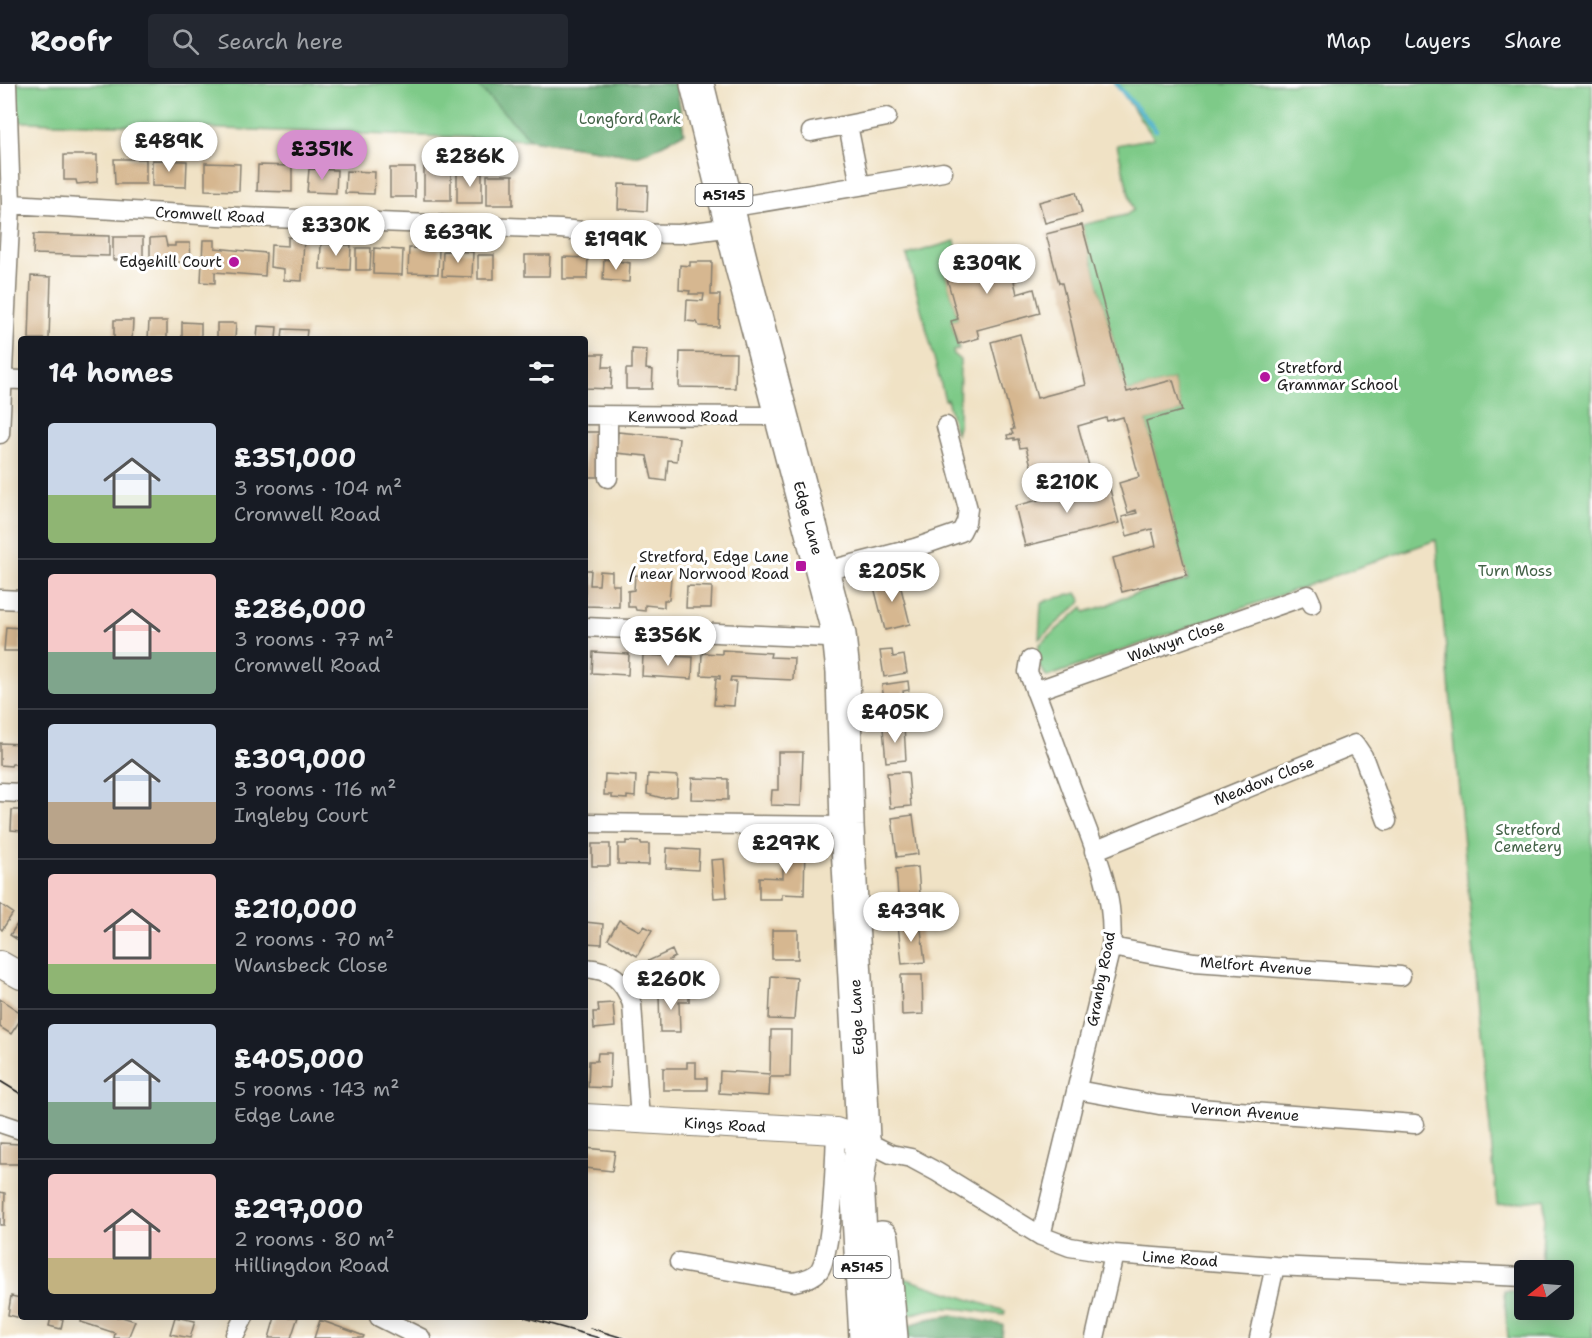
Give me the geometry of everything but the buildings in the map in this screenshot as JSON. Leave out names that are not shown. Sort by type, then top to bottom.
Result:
[{"type":"highway","name":"Edge Lane","points":[[697,84],[838,635],[843,672],[847,826],[849,1136],[857,1181],[866,1338]]},
{"type":"highway","name":"Edge Lane","points":[[849,1136],[877,1179],[891,1338]]},
{"type":"street","points":[[0,434],[11,204],[7,84]]},
{"type":"street","points":[[811,132],[887,117]]},
{"type":"street","points":[[848,125],[860,185]]},
{"type":"street","name":"Cromwell Road","points":[[11,204],[218,216],[679,234],[730,217],[860,185],[943,172]]},
{"type":"street","points":[[1,379],[18,380]]},
{"type":"street","name":"Kenwood Road","points":[[588,415],[768,416],[781,414]]},
{"type":"street","points":[[608,417],[608,478]]},
{"type":"street","points":[[822,572],[915,548],[961,532],[966,522],[968,508],[946,426]]},
{"type":"street","name":"Walwyn Close","points":[[1035,691],[1308,594],[1312,604]]},
{"type":"street","points":[[0,599],[18,600]]},
{"type":"street","points":[[588,627],[816,638],[838,635]]},
{"type":"street","name":"Granby Road","points":[[1030,660],[1028,672],[1094,851],[1111,907],[1111,947],[1041,1236]]},
{"type":"street","name":"Meadow Close","points":[[1094,851],[1355,744],[1363,756],[1388,821]]},
{"type":"street","points":[[0,792],[18,793]]},
{"type":"street","points":[[588,823],[847,826]]},
{"type":"street","name":"Melfort Avenue","points":[[1111,947],[1194,962],[1401,976]]},
{"type":"street","points":[[0,964],[18,974]]},
{"type":"street","points":[[588,968],[600,969],[611,974],[620,982],[632,1004],[640,1120]]},
{"type":"street","name":"Vernon Avenue","points":[[1077,1090],[1158,1106],[1415,1124]]},
{"type":"street","name":"Kings Road","points":[[588,1117],[849,1136]]},
{"type":"street","points":[[0,1123],[18,1129]]},
{"type":"street","points":[[679,1262],[794,1282],[807,1280],[819,1271],[826,1253],[835,1178],[849,1136]]},
{"type":"street","name":"Lime Road","points":[[849,1136],[891,1154],[911,1158],[1041,1236],[1070,1247],[1114,1254],[1275,1266],[1514,1277]]},
{"type":"street","points":[[1095,1338],[1114,1254]]},
{"type":"street","points":[[1259,1338],[1275,1266]]},
{"type":"street","points":[[233,1334],[242,1320]]},
{"type":"street","points":[[385,1320],[417,1337]]},
{"type":"green space","name":"Longford Park","points":[[0,84],[676,84],[684,133],[636,156],[531,140],[0,121]]},
{"type":"green space","points":[[476,84],[676,84],[684,133],[636,156],[531,140]]},
{"type":"green space","name":"Stretford Grammar School","points":[[1116,84],[1592,84],[1592,1338],[1508,1338],[1504,1291],[1514,1292],[1514,1320],[1574,1320],[1574,1260],[1541,1260],[1545,1199],[1497,1205],[1436,540],[1047,677],[1036,661],[1039,645],[1083,607],[1085,612],[1108,605],[1120,598],[1188,580],[1146,421],[1182,411],[1173,380],[1127,392],[1082,225],[1126,215],[1133,210],[1117,145],[1154,138]]},
{"type":"green space","points":[[955,241],[959,259],[943,264],[958,319],[951,321],[959,349],[953,351],[960,360],[959,423],[956,434],[907,255]]},
{"type":"green space","points":[[1077,593],[1082,601],[1039,639],[1041,604]]},
{"type":"green space","points":[[901,1277],[1005,1311],[1004,1315],[951,1308],[906,1315]]},
{"type":"green space","points":[[952,1315],[1003,1325],[1002,1338],[908,1338],[907,1326],[928,1319]]},
{"type":"waterway","points":[[1116,84],[1156,130]]},
{"type":"tram line","points":[[0,1081],[18,1092]]},
{"type":"tram line","points":[[536,1320],[599,1338]]},
{"type":"tram line","points":[[590,1328],[623,1338]]},
{"type":"place","name":"Edgehill Court","points":[[234,262]]},
{"type":"place","name":"Stretford Grammar School","points":[[1265,377]]},
{"type":"place","name":"Stretford, Edge Lane / near Norwood Road","points":[[801,566]]},
{"type":"park label","name":"Turn Moss","points":[[1515,571]]},
{"type":"park label","name":"Stretford Cemetery","points":[[1528,838]]}]
